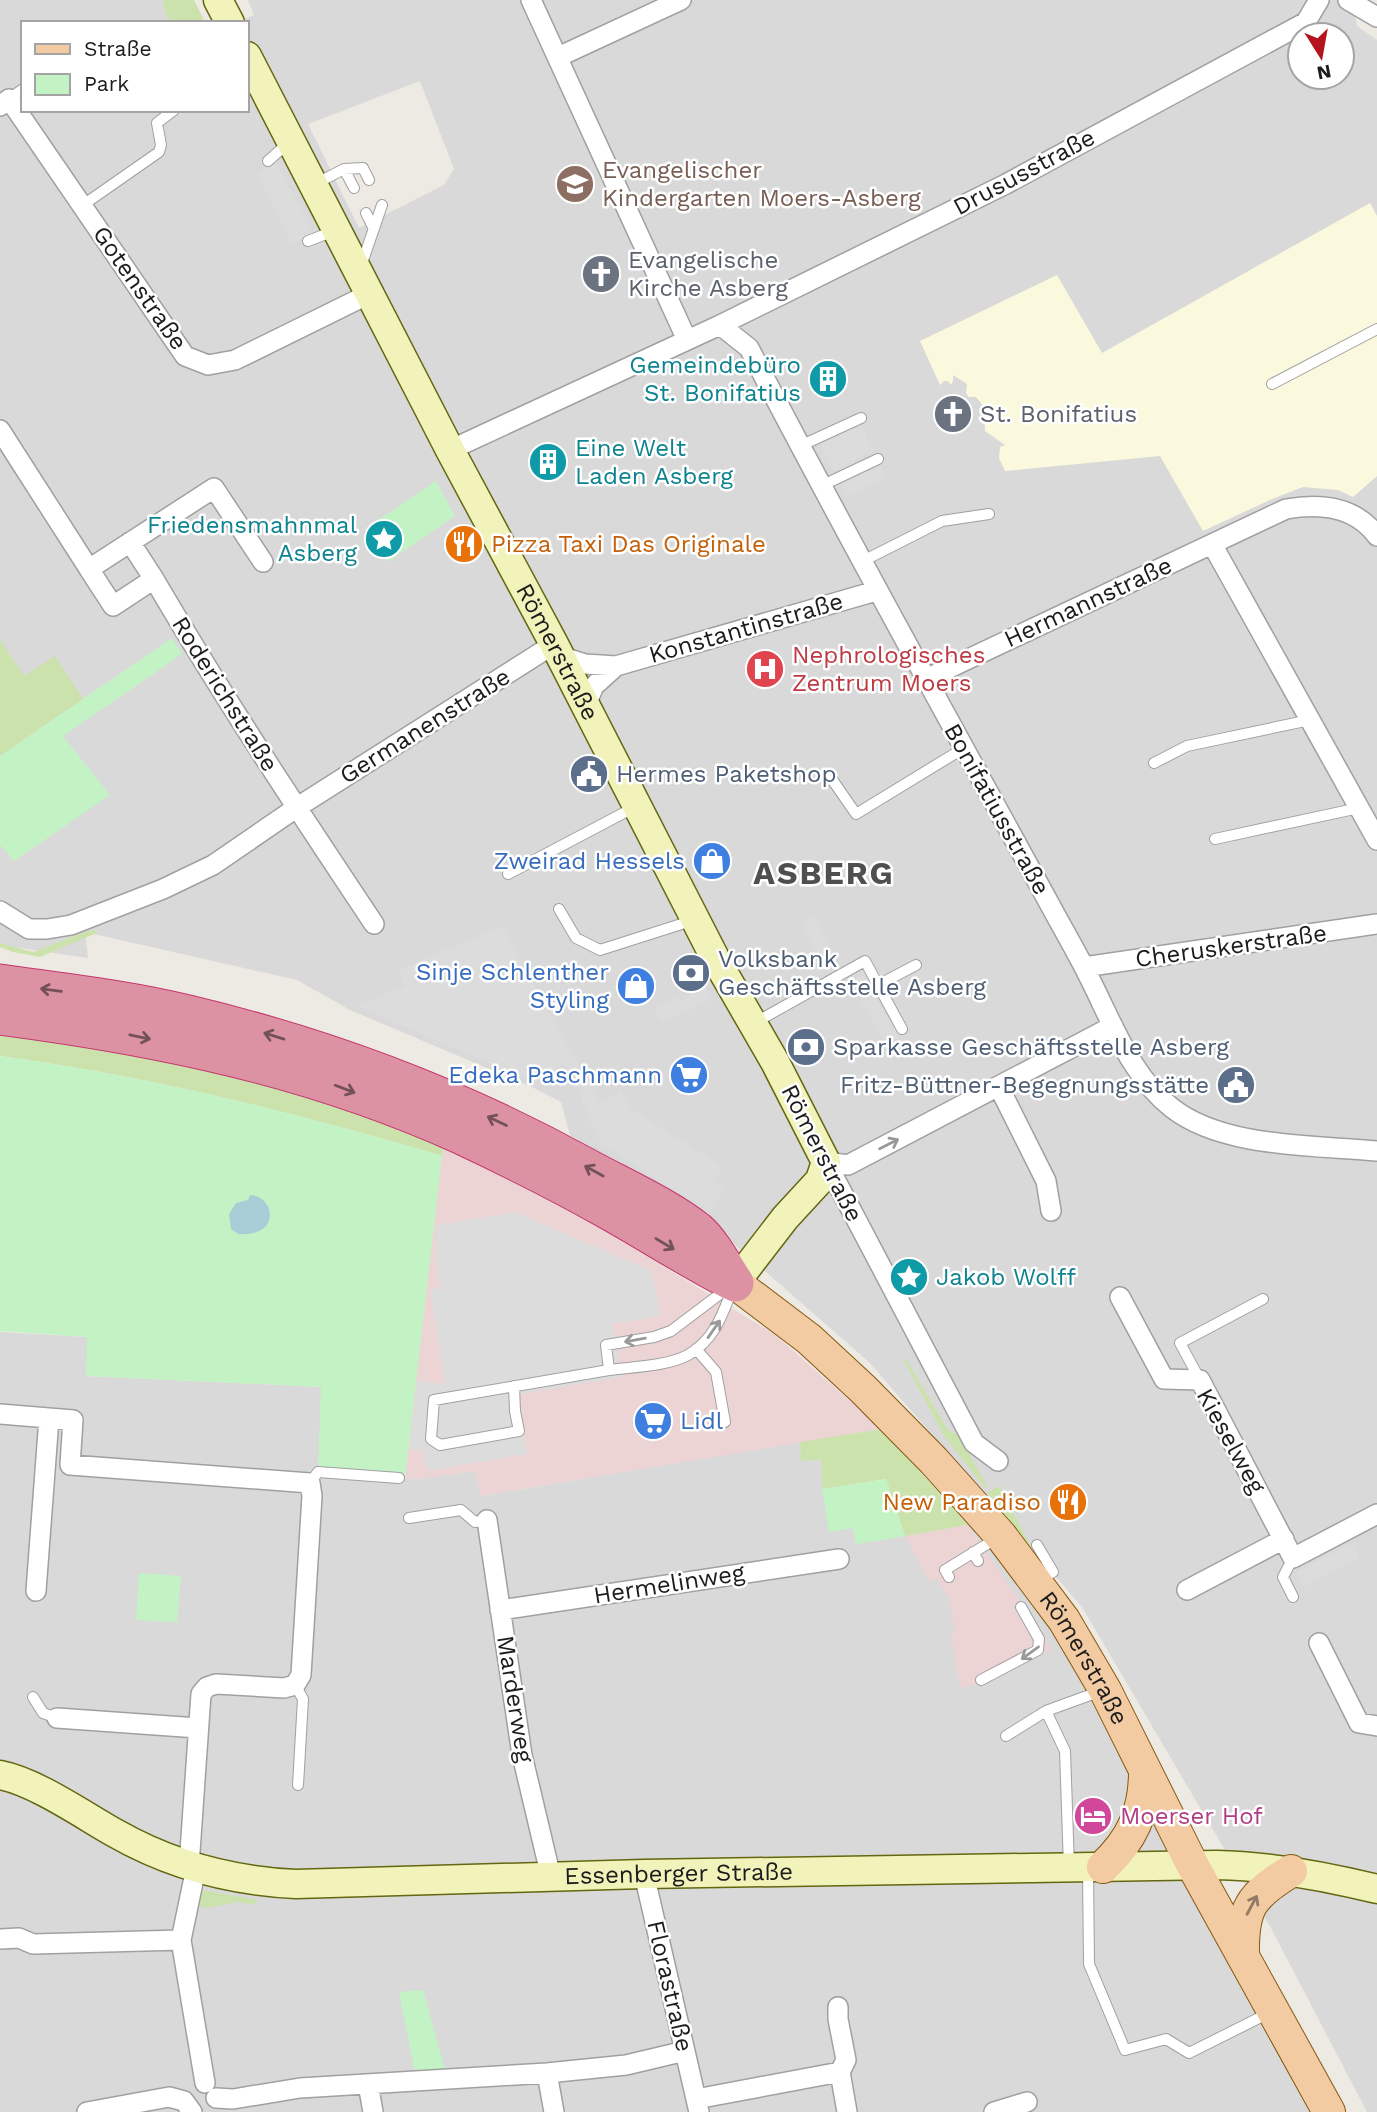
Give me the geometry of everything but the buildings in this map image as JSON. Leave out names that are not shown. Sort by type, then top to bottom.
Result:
[{"type":"highway","points":[[0,983],[186,1013],[339,1056],[431,1091],[539,1141],[650,1201],[700,1232],[735,1283]]},
{"type":"highway","points":[[0,1016],[136,1036],[239,1057],[331,1084],[462,1136],[606,1209],[694,1262],[735,1283]]},
{"type":"main road","name":"Römerstraße","points":[[735,1283],[809,1339],[934,1461],[1001,1536],[1030,1599],[1077,1639],[1193,1866],[1329,2112]]},
{"type":"main road","points":[[1086,1867],[1125,1843],[1140,1816],[1145,1772]]},
{"type":"main road","points":[[1243,1956],[1243,1935],[1249,1908],[1255,1897],[1269,1884],[1291,1871]]},
{"type":"street","points":[[218,0],[229,21]]},
{"type":"street","points":[[531,0],[687,340]]},
{"type":"street","points":[[558,57],[681,0]]},
{"type":"street","name":"Drususstraße","points":[[450,450],[720,325],[1006,184],[1306,22],[1319,0]]},
{"type":"street","points":[[1356,2],[1377,17]]},
{"type":"street","name":"Römerstraße","points":[[248,58],[695,920],[775,1062],[974,1443],[998,1461]]},
{"type":"street","name":"Gotenstraße","points":[[11,98],[185,356],[208,365],[235,360],[364,283]]},
{"type":"street","name":"Bonifatiusstraße","points":[[720,325],[749,348],[876,591],[1084,967],[1136,1070],[1155,1094],[1204,1128],[1251,1139],[1377,1151]]},
{"type":"street","points":[[0,430],[113,606],[154,579]]},
{"type":"street","points":[[89,569],[214,488],[263,562]]},
{"type":"street","name":"Hermannstraße","points":[[926,679],[1286,509],[1329,506],[1350,514],[1371,528],[1377,536]]},
{"type":"street","name":"Roderichstraße","points":[[130,542],[296,808]]},
{"type":"street","points":[[1212,544],[1377,840]]},
{"type":"street","name":"Konstantinstraße","points":[[557,650],[585,664],[616,666],[876,591]]},
{"type":"street","name":"Germanenstraße","points":[[0,911],[29,929],[47,929],[71,925],[163,889],[213,865],[296,808],[557,650]]},
{"type":"street","name":"Konstantinstraße","points":[[585,707],[594,685],[616,666]]},
{"type":"street","points":[[296,808],[374,924]]},
{"type":"street","name":"Cheruskerstraße","points":[[1084,967],[1377,924]]},
{"type":"street","points":[[735,1283],[785,1218],[820,1180],[826,1162],[848,1165],[1113,1026]]},
{"type":"street","points":[[999,1087],[1046,1181],[1051,1211]]},
{"type":"street","name":"Kieselweg","points":[[1120,1297],[1164,1379],[1199,1380],[1293,1558]]},
{"type":"street","points":[[0,1414],[74,1420],[70,1465]]},
{"type":"street","points":[[36,1591],[49,1418]]},
{"type":"street","points":[[46,1463],[310,1483],[312,1496],[301,1675],[295,1685],[284,1688],[216,1684],[207,1687],[201,1694],[192,1867],[181,1940],[213,2105],[201,2112]]},
{"type":"street","points":[[1293,1558],[1377,1514]]},
{"type":"street","name":"Marderweg","points":[[487,1520],[522,1755],[551,1877]]},
{"type":"street","points":[[1187,1590],[1284,1539]]},
{"type":"street","name":"Hermelinweg","points":[[500,1611],[839,1559]]},
{"type":"street","points":[[1319,1643],[1368,1724]]},
{"type":"street","points":[[57,1718],[198,1728]]},
{"type":"street","name":"Essenberger Straße","points":[[0,1775],[24,1783],[157,1854],[192,1867],[252,1882],[296,1884],[644,1874],[1255,1866],[1377,1889]]},
{"type":"street","name":"Florastraße","points":[[644,1874],[698,2105],[840,2072]]},
{"type":"street","points":[[9,1939],[33,1944],[181,1940]]},
{"type":"street","points":[[838,2007],[846,2060],[840,2072],[847,2112]]},
{"type":"street","points":[[87,2112],[169,2097],[188,2106],[189,2091],[211,2091],[233,2099],[300,2088],[547,2073],[626,2065],[685,2051]]},
{"type":"street","points":[[547,2073],[554,2112]]},
{"type":"street","points":[[368,2084],[373,2112]]},
{"type":"street","points":[[998,2111],[1027,2102]]},
{"type":"lane","points":[[83,205],[159,152],[161,145],[157,123],[171,112]]},
{"type":"lane","points":[[268,161],[290,141]]},
{"type":"lane","points":[[313,185],[344,169],[363,168],[369,180]]},
{"type":"lane","points":[[344,169],[354,188]]},
{"type":"lane","points":[[364,283],[374,229],[382,205]]},
{"type":"lane","points":[[366,213],[374,229]]},
{"type":"lane","points":[[308,241],[337,230]]},
{"type":"lane","points":[[1272,384],[1377,329]]},
{"type":"lane","points":[[800,446],[861,418]]},
{"type":"lane","points":[[820,486],[878,459]]},
{"type":"lane","points":[[861,562],[942,521],[989,514]]},
{"type":"lane","points":[[1154,763],[1186,746],[1310,720]]},
{"type":"lane","points":[[829,775],[856,814],[964,748]]},
{"type":"lane","points":[[508,874],[636,806]]},
{"type":"lane","points":[[1215,839],[1360,808]]},
{"type":"lane","points":[[559,909],[576,938],[600,950],[695,920]]},
{"type":"lane","points":[[752,1024],[865,961],[902,1028]]},
{"type":"lane","points":[[878,985],[916,965]]},
{"type":"lane","points":[[609,1370],[606,1345],[654,1337],[671,1331],[735,1283]]},
{"type":"lane","points":[[514,1386],[519,1431],[440,1445],[431,1439],[434,1400],[514,1386],[677,1359],[696,1349],[717,1328],[735,1283]]},
{"type":"lane","points":[[1199,1380],[1180,1343],[1263,1299]]},
{"type":"lane","points":[[696,1349],[716,1373],[725,1422]]},
{"type":"lane","points":[[310,1483],[318,1472],[399,1478]]},
{"type":"lane","points":[[410,1518],[461,1510],[475,1522],[487,1520]]},
{"type":"lane","points":[[949,1577],[945,1570],[975,1557],[1001,1536]]},
{"type":"lane","points":[[981,1680],[1038,1650],[1039,1639],[1030,1599],[1052,1572],[1037,1545]]},
{"type":"lane","points":[[1293,1558],[1283,1577],[1293,1597]]},
{"type":"lane","points":[[295,1685],[303,1699],[298,1784]]},
{"type":"lane","points":[[1006,1735],[1046,1711],[1105,1690]]},
{"type":"lane","points":[[33,1697],[43,1713],[57,1718]]},
{"type":"lane","points":[[1046,1711],[1065,1751],[1086,1867],[1088,1964],[1125,2050],[1166,2039],[1189,2053],[1272,2011]]},
{"type":"shaded area","points":[[0,0],[163,0],[165,13],[170,21],[21,21],[21,112],[248,112],[248,21],[240,21],[254,15],[248,0],[1352,0],[1357,26],[1377,40],[1377,2112],[1367,2112],[1272,1930],[1082,1607],[869,1362],[710,1223],[570,1135],[561,1102],[532,1087],[350,1010],[297,980],[85,932],[88,958],[0,945]],"holes":[[[420,81],[454,169],[444,185],[359,228],[308,124]]]},
{"type":"shaded area","points":[[277,163],[313,233],[292,244],[257,174]]},
{"type":"shaded area","points":[[1370,203],[1377,216],[1377,476],[1353,497],[1338,490],[1303,487],[1203,531],[1160,456],[1005,471],[999,458],[1000,447],[1005,445],[985,431],[984,407],[976,397],[969,397],[966,393],[967,384],[953,375],[951,385],[944,381],[940,385],[920,341],[1057,275],[1102,353]]},
{"type":"shaded area","points":[[861,425],[873,451],[833,471],[821,445]]},
{"type":"shaded area","points":[[880,466],[886,477],[847,496],[841,485]]},
{"type":"shaded area","points":[[814,917],[836,959],[824,966],[802,923]]},
{"type":"shaded area","points":[[504,926],[600,1102],[621,1091],[632,1110],[723,1167],[714,1181],[725,1188],[710,1212],[601,1144],[588,1118],[580,1091],[563,1064],[536,1083],[356,1006],[404,986],[398,970]]},
{"type":"shaded area","points":[[863,975],[897,1037],[884,1043],[851,982]]},
{"type":"shaded area","points":[[705,987],[712,999],[663,1023],[655,1009],[678,996],[681,1000]]},
{"type":"shaded area","points":[[445,1144],[577,1214],[774,1334],[882,1429],[480,1496],[476,1471],[419,1479],[405,1478]]},
{"type":"shaded area","points":[[514,1212],[652,1271],[660,1316],[612,1324],[622,1377],[516,1395],[527,1454],[427,1471],[423,1451],[409,1449],[417,1381],[445,1384],[430,1290],[440,1288],[436,1225]]},
{"type":"shaded area","points":[[0,1332],[87,1337],[87,1376],[322,1387],[318,1472],[419,1479],[476,1471],[481,1496],[800,1442],[802,1461],[822,1460],[905,1536],[968,1525],[1001,1536],[1329,2112],[0,2112]]},
{"type":"shaded area","points":[[968,1525],[1052,1649],[988,1682],[960,1688],[951,1632],[954,1631],[950,1601],[937,1578],[929,1582],[905,1536]]},
{"type":"shaded area","points":[[1352,1543],[1359,1558],[1304,1587],[1296,1573]]},
{"type":"green space","points":[[163,0],[194,0],[204,21],[170,21],[165,13]]},
{"type":"green space","points":[[436,481],[455,516],[388,562],[368,527]]},
{"type":"green space","points":[[172,638],[182,654],[63,736],[110,795],[14,861],[0,845],[0,756]]},
{"type":"green space","points":[[0,640],[24,676],[55,656],[83,699],[0,756]]},
{"type":"green space","points":[[90,930],[99,932],[40,957],[0,947],[0,943],[33,952]]},
{"type":"green space","points":[[0,1035],[131,1054],[261,1081],[345,1106],[445,1144],[442,1156],[223,1097],[112,1074],[0,1056]]},
{"type":"green space","points":[[0,1056],[112,1074],[223,1097],[442,1156],[405,1478],[318,1472],[321,1387],[86,1376],[87,1337],[0,1331]]},
{"type":"green space","points":[[906,1359],[948,1430],[959,1436],[988,1487],[985,1488],[944,1436],[904,1361]]},
{"type":"green space","points":[[882,1429],[968,1525],[905,1536],[886,1479],[822,1489],[822,1460],[801,1461],[800,1442]]},
{"type":"green space","points":[[886,1479],[905,1536],[856,1544],[853,1528],[829,1532],[822,1489]]},
{"type":"green space","points":[[999,1486],[1032,1548],[1030,1549],[987,1493]]},
{"type":"green space","points":[[139,1573],[181,1576],[177,1622],[136,1620]]},
{"type":"green space","points":[[202,1890],[257,1900],[255,1905],[238,1902],[207,1908],[198,1906]]},
{"type":"green space","points":[[423,1990],[445,2070],[415,2072],[399,1992]]},
{"type":"water","points":[[250,1195],[265,1202],[270,1216],[268,1223],[252,1233],[238,1234],[231,1229],[229,1214],[236,1203],[248,1200]]},
{"type":"place","name":"Evangelischer Kindergarten Moers-Asberg","points":[[575,184]]},
{"type":"place","name":"Evangelische Kirche Asberg","points":[[601,274]]},
{"type":"place","name":"Gemeindebüro St. Bonifatius","points":[[828,379]]},
{"type":"place","name":"St. Bonifatius","points":[[953,414]]},
{"type":"place","name":"Eine Welt Laden Asberg","points":[[548,462]]},
{"type":"place","name":"Friedensmahnmal Asberg","points":[[384,539]]},
{"type":"place","name":"Pizza Taxi Das Originale","points":[[464,544]]},
{"type":"place","name":"Nephrologisches Zentrum Moers","points":[[765,669]]},
{"type":"place","name":"Hermes Paketshop","points":[[589,774]]},
{"type":"place","name":"Zweirad Hessels","points":[[712,861]]},
{"type":"place","name":"Volksbank Geschäftsstelle Asberg","points":[[691,973]]},
{"type":"place","name":"Sinje Schlenther Styling","points":[[636,986]]},
{"type":"place","name":"Sparkasse Geschäftsstelle Asberg","points":[[806,1047]]},
{"type":"place","name":"Edeka Paschmann","points":[[689,1075]]},
{"type":"place","name":"Fritz-Büttner-Begegnungsstätte","points":[[1236,1085]]},
{"type":"place","name":"Jakob Wolff","points":[[909,1277]]},
{"type":"place","name":"Lidl","points":[[653,1421]]},
{"type":"place","name":"New Paradiso","points":[[1068,1502]]},
{"type":"place","name":"Moerser Hof","points":[[1093,1816]]},
{"type":"district","name":"ASBERG","points":[[824,873]]}]
